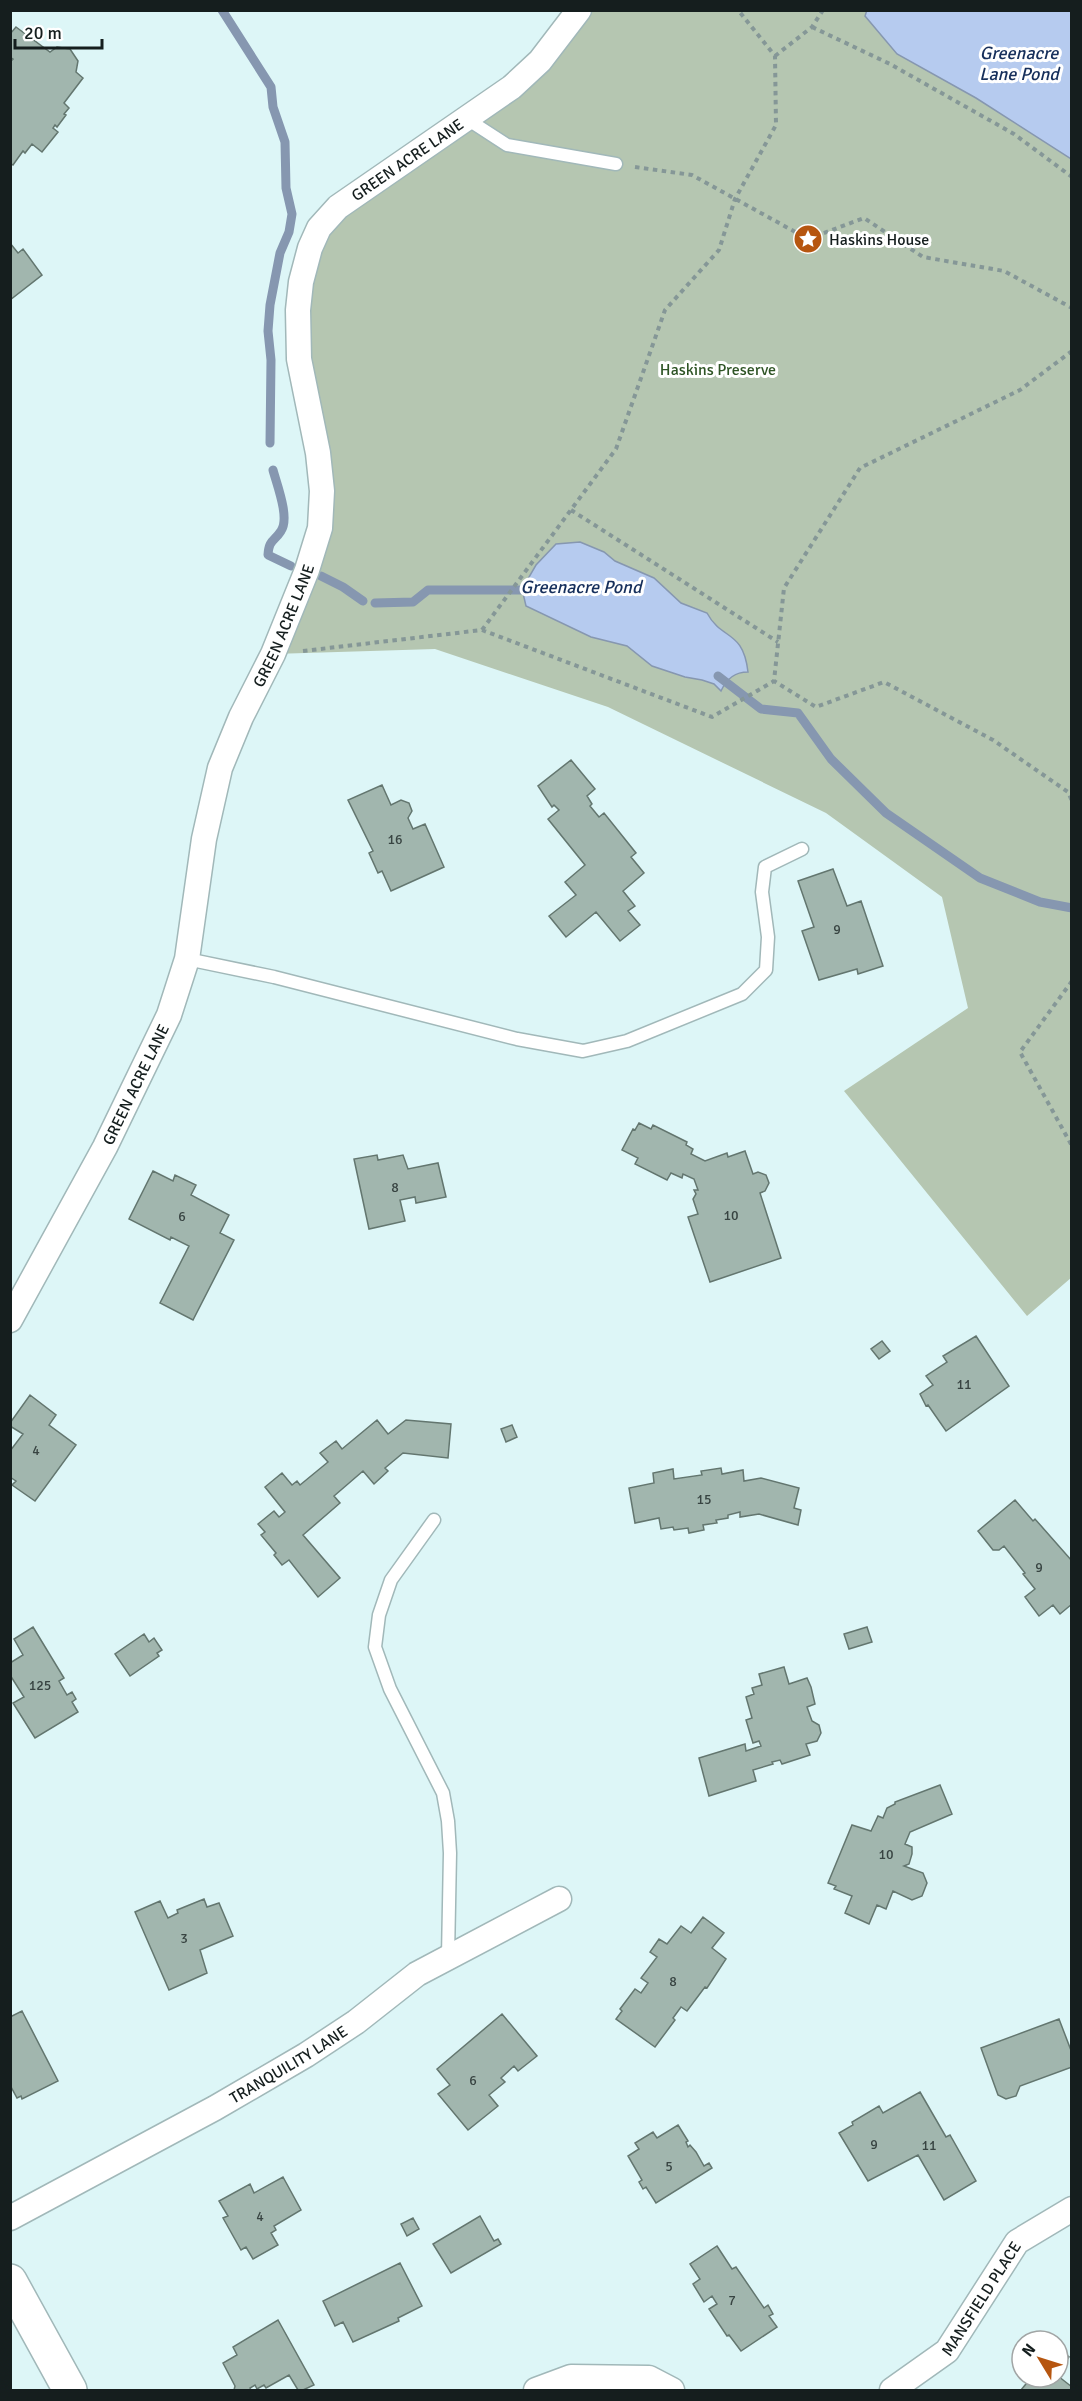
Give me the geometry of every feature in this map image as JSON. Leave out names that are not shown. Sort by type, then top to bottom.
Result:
[{"type":"main road","points":[[10,2281],[70,2391]]},
{"type":"street","name":"GREEN ACRE LANE","points":[[10,1320],[105,1147],[168,1015],[187,959],[204,839],[220,768],[241,717],[273,654],[307,570],[320,528],[322,491],[318,453],[299,360],[298,310],[301,282],[310,248],[319,228],[338,207],[512,87],[540,61],[579,10]]},
{"type":"street","name":"TRANQUILITY LANE","points":[[10,2218],[215,2108],[306,2055],[356,2022],[417,1974],[559,1899]]},
{"type":"street","name":"MANSFIELD PLACE","points":[[892,2391],[947,2351],[1017,2242],[1071,2210]]},
{"type":"street","points":[[536,2391],[571,2377],[649,2378],[672,2391]]},
{"type":"lane","points":[[467,119],[507,145],[616,164]]},
{"type":"lane","points":[[187,959],[274,977],[496,1034],[583,1051],[627,1041],[742,994],[766,970],[768,937],[762,892],[765,867],[802,849]]},
{"type":"lane","points":[[434,1520],[391,1581],[379,1615],[375,1647],[390,1689],[443,1793],[450,1853],[448,1956]]},
{"type":"path","points":[[482,630],[616,449],[664,310],[719,250],[735,199],[776,126],[775,56],[738,10]]},
{"type":"path","points":[[775,56],[812,27],[823,10]]},
{"type":"path","points":[[812,27],[890,64],[1014,134],[1071,177]]},
{"type":"path","points":[[616,164],[692,175],[808,239],[864,218],[923,257],[1004,271],[1071,308]]},
{"type":"path","points":[[774,681],[784,588],[860,468],[1020,390],[1071,351]]},
{"type":"path","points":[[571,510],[778,642]]},
{"type":"path","points":[[273,654],[482,630],[712,717],[774,681]]},
{"type":"path","points":[[774,681],[816,707],[884,682],[993,740],[1068,792],[1071,801]]},
{"type":"path","points":[[1071,981],[1020,1052],[1071,1146]]},
{"type":"green space","name":"Haskins Preserve","points":[[575,11],[1071,11],[1072,1277],[1027,1316],[844,1091],[968,1008],[942,897],[826,813],[608,707],[435,649],[273,654],[322,491],[299,359],[319,228],[540,61]]},
{"type":"water","name":"Greenacre Lane Pond","points":[[867,10],[1071,11],[1071,159],[976,98],[897,54],[865,16]]},
{"type":"water","name":"Greenacre Pond","points":[[580,542],[654,578],[681,603],[707,613],[713,622],[742,649],[748,672],[732,677],[721,691],[714,684],[652,666],[627,646],[591,637],[526,606],[522,589],[536,565],[556,544]]},
{"type":"building","points":[[16,27],[50,52],[57,47],[70,49],[78,61],[76,72],[83,78],[64,103],[69,108],[64,114],[66,115],[57,127],[55,125],[53,128],[58,132],[42,152],[32,144],[25,153],[23,151],[13,165],[10,163],[10,62],[13,59],[10,57],[10,34]]},
{"type":"building","points":[[10,243],[18,253],[23,249],[42,275],[10,300]]},
{"type":"building","points":[[571,760],[595,789],[587,796],[592,804],[590,806],[599,817],[604,813],[636,853],[631,857],[644,873],[623,891],[635,906],[628,911],[640,925],[620,941],[596,912],[566,937],[549,916],[576,895],[565,882],[585,865],[548,819],[559,810],[554,805],[552,807],[538,786]]},
{"type":"building","points":[[382,785],[391,805],[401,800],[409,803],[412,811],[408,818],[413,829],[425,824],[444,867],[391,891],[382,871],[378,873],[369,853],[373,851],[348,800]]},
{"type":"building","points":[[833,869],[847,906],[861,901],[883,966],[858,974],[857,969],[819,980],[802,931],[814,927],[798,881]]},
{"type":"building","points":[[639,1123],[651,1129],[653,1125],[687,1142],[686,1145],[693,1149],[691,1154],[705,1161],[727,1153],[728,1157],[745,1151],[753,1174],[758,1172],[766,1175],[769,1183],[765,1191],[760,1193],[781,1258],[710,1282],[688,1217],[698,1214],[693,1199],[696,1194],[694,1190],[698,1190],[694,1179],[683,1174],[682,1178],[671,1173],[667,1180],[635,1164],[638,1158],[622,1150],[633,1129],[635,1130]]},
{"type":"building","points":[[377,1155],[378,1160],[403,1155],[408,1169],[438,1163],[446,1197],[416,1203],[415,1197],[400,1200],[405,1221],[369,1229],[354,1159]]},
{"type":"building","points":[[153,1171],[173,1181],[175,1175],[196,1185],[191,1195],[229,1215],[220,1233],[234,1240],[193,1320],[160,1303],[189,1246],[171,1237],[170,1240],[129,1219]]},
{"type":"building","points":[[976,1336],[1009,1386],[946,1431],[928,1405],[926,1406],[920,1394],[933,1385],[926,1376],[947,1362],[943,1356]]},
{"type":"building","points":[[882,1341],[890,1351],[879,1359],[871,1349]]},
{"type":"building","points":[[30,1395],[56,1415],[49,1425],[76,1445],[35,1501],[12,1485],[16,1481],[10,1477],[10,1451],[23,1434],[10,1426],[10,1423]]},
{"type":"building","points":[[377,1420],[388,1434],[406,1420],[451,1424],[448,1458],[403,1453],[385,1468],[388,1471],[374,1484],[363,1471],[334,1496],[340,1503],[303,1535],[340,1578],[318,1597],[289,1560],[282,1565],[274,1555],[276,1553],[261,1535],[265,1532],[258,1524],[274,1511],[279,1517],[285,1512],[265,1487],[282,1473],[292,1485],[297,1481],[300,1485],[328,1462],[320,1453],[336,1441],[342,1449]]},
{"type":"building","points":[[512,1425],[517,1437],[506,1442],[501,1429]]},
{"type":"building","points":[[721,1468],[722,1474],[743,1470],[744,1481],[761,1478],[799,1488],[794,1508],[801,1510],[798,1525],[759,1514],[740,1517],[740,1512],[728,1515],[728,1518],[716,1520],[717,1523],[703,1525],[704,1530],[689,1533],[688,1528],[661,1529],[659,1518],[635,1523],[629,1488],[654,1483],[653,1473],[673,1469],[674,1479],[702,1475],[701,1471]]},
{"type":"building","points":[[1015,1500],[1072,1561],[1072,1604],[1060,1614],[1053,1605],[1039,1616],[1025,1597],[1035,1589],[1023,1574],[1025,1573],[1004,1546],[999,1550],[993,1550],[978,1531]]},
{"type":"building","points":[[33,1627],[64,1678],[59,1681],[67,1695],[72,1692],[76,1699],[72,1702],[78,1712],[35,1738],[13,1703],[24,1697],[10,1675],[10,1663],[23,1655],[14,1639]]},
{"type":"building","points":[[867,1627],[872,1642],[849,1649],[844,1634]]},
{"type":"building","points":[[144,1634],[149,1642],[154,1638],[162,1650],[157,1653],[159,1656],[130,1676],[115,1654]]},
{"type":"building","points":[[784,1667],[789,1684],[807,1678],[811,1687],[815,1704],[807,1707],[812,1721],[819,1725],[821,1733],[817,1741],[806,1744],[810,1755],[782,1764],[780,1760],[772,1762],[773,1764],[753,1770],[756,1781],[709,1796],[699,1758],[745,1744],[746,1751],[761,1746],[759,1741],[753,1743],[746,1720],[752,1718],[746,1697],[754,1694],[752,1688],[762,1685],[759,1674]]},
{"type":"building","points":[[940,1785],[952,1814],[910,1832],[905,1844],[912,1847],[912,1854],[909,1864],[904,1866],[923,1873],[927,1883],[922,1896],[912,1900],[893,1891],[886,1909],[877,1905],[869,1924],[845,1913],[852,1896],[834,1889],[836,1886],[828,1883],[852,1825],[871,1831],[878,1816],[883,1818],[887,1808],[895,1802]]},
{"type":"building","points":[[204,1899],[207,1907],[219,1903],[233,1936],[200,1950],[207,1973],[169,1990],[135,1912],[160,1901],[168,1918],[178,1913],[177,1910]]},
{"type":"building","points":[[703,1917],[724,1933],[712,1948],[726,1959],[707,1988],[705,1987],[687,2011],[681,2007],[673,2018],[675,2020],[655,2047],[616,2019],[622,2011],[620,2009],[635,1989],[641,1993],[648,1983],[641,1978],[657,1957],[650,1952],[659,1939],[667,1944],[681,1926],[691,1933]]},
{"type":"building","points":[[22,2011],[58,2081],[22,2099],[21,2096],[17,2098],[10,2085],[10,2017]]},
{"type":"building","points":[[502,2014],[537,2056],[518,2071],[514,2066],[501,2078],[505,2082],[489,2095],[498,2106],[468,2130],[438,2094],[450,2085],[437,2069]]},
{"type":"building","points":[[1059,2019],[1072,2053],[1072,2067],[1020,2086],[1016,2096],[1006,2099],[998,2095],[981,2048]]},
{"type":"building","points":[[920,2092],[946,2137],[950,2135],[976,2181],[944,2200],[918,2155],[868,2181],[839,2133],[853,2125],[852,2122],[879,2106],[883,2113]]},
{"type":"building","points":[[678,2125],[688,2141],[686,2142],[688,2147],[690,2145],[696,2152],[704,2166],[709,2163],[712,2168],[656,2203],[646,2187],[643,2189],[639,2182],[642,2180],[628,2156],[639,2149],[635,2143],[653,2132],[657,2138]]},
{"type":"building","points":[[283,2177],[301,2210],[274,2226],[276,2230],[271,2233],[278,2245],[253,2259],[246,2247],[241,2250],[223,2218],[228,2216],[219,2201],[250,2184],[254,2193]]},
{"type":"building","points":[[480,2216],[494,2241],[498,2239],[501,2244],[451,2273],[433,2244]]},
{"type":"building","points":[[413,2218],[419,2229],[407,2236],[401,2224]]},
{"type":"building","points":[[717,2246],[732,2269],[736,2267],[764,2308],[768,2305],[773,2314],[769,2316],[777,2327],[741,2351],[729,2335],[727,2336],[709,2309],[717,2304],[712,2296],[704,2302],[693,2284],[700,2279],[690,2264]]},
{"type":"building","points":[[400,2263],[422,2306],[398,2318],[399,2321],[353,2342],[343,2322],[335,2326],[323,2301]]},
{"type":"building","points":[[278,2320],[314,2385],[298,2390],[289,2375],[266,2388],[264,2385],[257,2389],[255,2385],[250,2388],[251,2390],[234,2390],[235,2386],[223,2363],[237,2355],[233,2347]]},
{"type":"building","points":[[1070,2385],[1072,2387],[1072,2390],[1021,2390],[1070,2389]]},
{"type":"waterway","points":[[222,10],[271,87],[273,107],[285,142],[286,188],[292,214],[289,232],[280,253],[270,305],[268,331],[271,360],[270,443]]},
{"type":"waterway","points":[[273,470],[282,501],[284,518],[281,531],[271,543],[268,555],[291,566]]},
{"type":"waterway","points":[[321,576],[343,587],[363,601]]},
{"type":"waterway","points":[[375,603],[413,602],[428,590],[533,590]]},
{"type":"waterway","points":[[718,676],[761,709],[798,713],[831,759],[886,813],[980,878],[1040,902],[1072,908]]},
{"type":"place","name":"Haskins House","points":[[808,239]]}]
